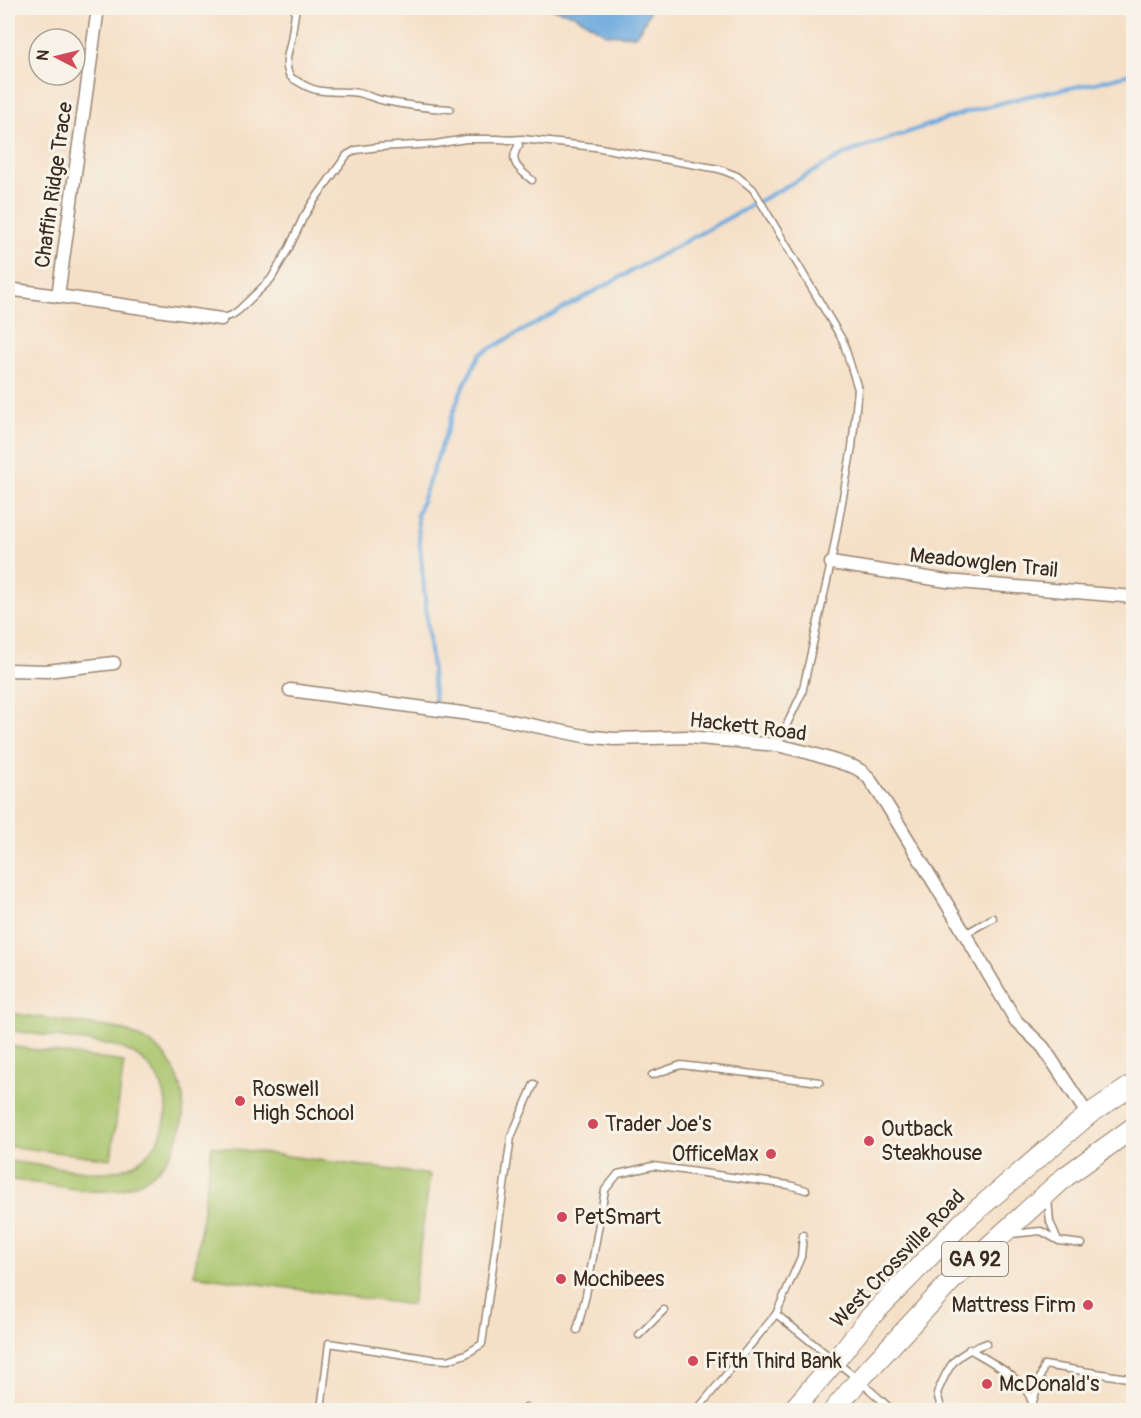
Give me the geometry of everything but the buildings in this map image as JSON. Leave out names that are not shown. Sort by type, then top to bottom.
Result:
[{"type":"main road","name":"West Crossville Road","points":[[793,1410],[871,1316],[964,1221],[1088,1115],[1134,1084]]},
{"type":"main road","name":"GA 92","points":[[834,1410],[952,1280],[1065,1177],[1134,1127]]},
{"type":"street","name":"Chaffin Ridge Trace","points":[[58,296],[98,8]]},
{"type":"street","points":[[8,289],[221,319]]},
{"type":"street","name":"Meadowglen Trail","points":[[831,563],[947,581],[1134,597]]},
{"type":"street","points":[[8,670],[47,671],[114,663]]},
{"type":"street","name":"Hackett Road","points":[[290,690],[492,717],[584,736],[614,739],[688,737],[777,745],[854,766],[868,777],[887,805],[1016,1022],[1043,1047],[1088,1115]]},
{"type":"lane","points":[[296,8],[287,54],[287,66],[293,79],[304,87],[334,93],[360,93],[397,103],[450,109]]},
{"type":"lane","points":[[221,319],[239,310],[271,279],[313,202],[347,155],[356,150],[409,147],[466,139],[508,140],[517,142],[519,145],[514,154],[515,163],[532,180]]},
{"type":"lane","points":[[508,140],[522,139],[595,147],[719,169],[737,176],[753,189],[843,341],[858,389],[852,447],[831,563],[802,693],[777,745]]},
{"type":"lane","points":[[965,934],[993,918]]},
{"type":"lane","points":[[652,1074],[681,1065],[820,1082]]},
{"type":"lane","points":[[321,1410],[329,1342],[448,1360],[466,1354],[482,1344],[511,1137],[534,1084]]},
{"type":"lane","points":[[577,1330],[605,1190],[618,1174],[652,1166],[789,1185],[806,1190]]},
{"type":"lane","points":[[1048,1193],[1050,1222],[1059,1241]]},
{"type":"lane","points":[[1002,1234],[1041,1230],[1059,1241],[1082,1244]]},
{"type":"lane","points":[[697,1410],[776,1314],[801,1257],[803,1235]]},
{"type":"lane","points":[[639,1335],[664,1310]]},
{"type":"lane","points":[[776,1314],[859,1380],[892,1410]]},
{"type":"lane","points":[[940,1404],[937,1393],[948,1369],[957,1357],[969,1349],[987,1343]]},
{"type":"lane","points":[[969,1349],[994,1363],[1021,1383],[1033,1402]]},
{"type":"lane","points":[[1033,1410],[1033,1402],[1044,1365],[1134,1378]]},
{"type":"green space","points":[[8,1013],[114,1028],[144,1039],[163,1054],[178,1078],[183,1098],[183,1118],[170,1155],[157,1170],[141,1182],[122,1189],[107,1191],[8,1179],[8,1161],[93,1172],[122,1169],[143,1157],[158,1140],[165,1119],[165,1096],[156,1075],[138,1057],[111,1045],[8,1030]]},
{"type":"green space","points":[[8,1046],[124,1062],[111,1159],[8,1146]]},
{"type":"green space","points":[[212,1146],[430,1175],[412,1305],[194,1275]]},
{"type":"water","points":[[548,8],[651,8],[635,36],[606,34],[575,15]]},
{"type":"waterway","points":[[435,702],[417,515],[461,391],[480,354],[847,153],[967,112],[1134,73]]},
{"type":"place","name":"Roswell High School","points":[[240,1101]]},
{"type":"place","name":"Trader Joe's","points":[[593,1124]]},
{"type":"place","name":"Outback Steakhouse","points":[[869,1141]]},
{"type":"place","name":"OfficeMax","points":[[771,1154]]},
{"type":"place","name":"PetSmart","points":[[562,1217]]},
{"type":"place","name":"Mochibees","points":[[561,1279]]},
{"type":"place","name":"Mattress Firm","points":[[1088,1305]]},
{"type":"place","name":"Fifth Third Bank","points":[[693,1361]]},
{"type":"place","name":"McDonald's","points":[[987,1384]]}]
